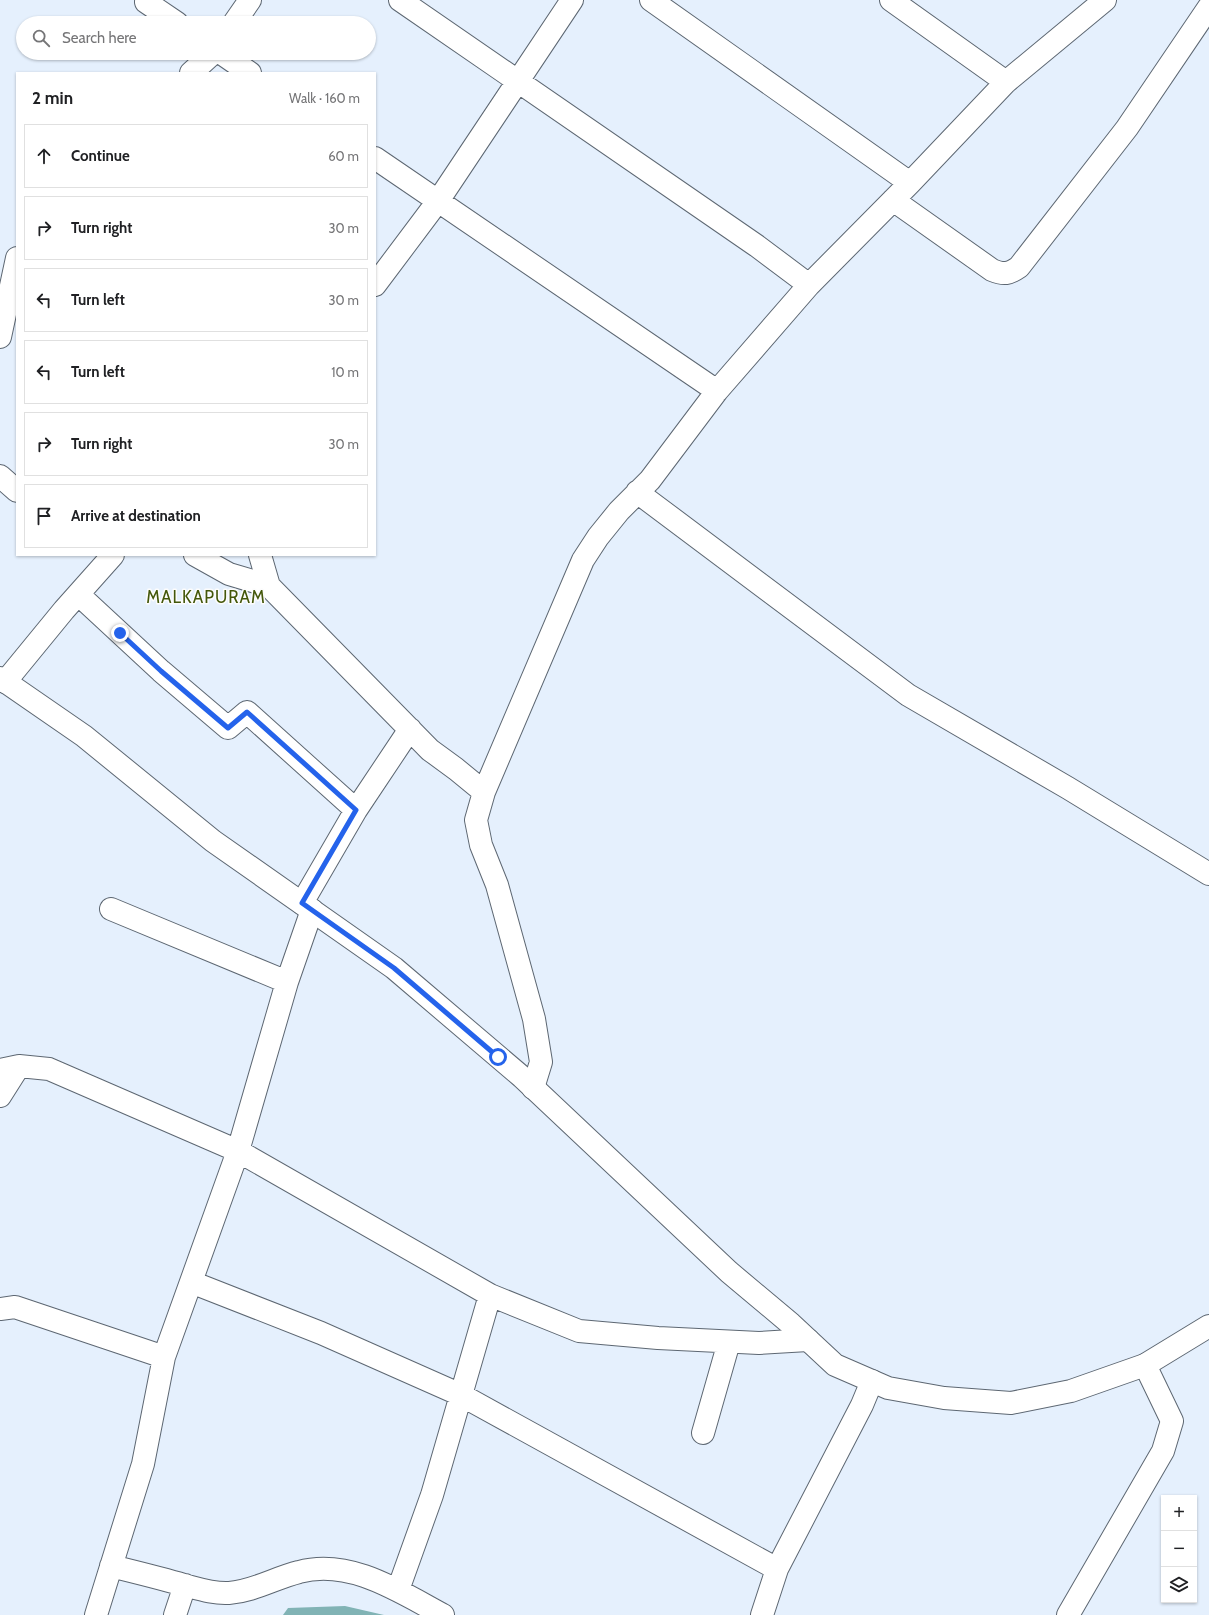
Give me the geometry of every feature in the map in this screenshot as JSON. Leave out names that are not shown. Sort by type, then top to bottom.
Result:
[{"type":"street","points":[[239,16],[250,0]]},
{"type":"street","points":[[400,0],[757,246],[810,285]]},
{"type":"street","points":[[376,284],[438,201],[572,0]]},
{"type":"street","points":[[651,0],[910,183]]},
{"type":"street","points":[[891,0],[1006,82]]},
{"type":"street","points":[[533,1088],[541,1062],[534,1018],[497,885],[481,845],[476,820],[484,792],[583,560],[602,532],[637,492],[650,480],[717,391],[810,285],[1006,82],[1105,0]]},
{"type":"street","points":[[146,2],[167,16]]},
{"type":"street","points":[[893,200],[992,270],[1001,274],[1009,273],[1019,267],[1127,128],[1209,7]]},
{"type":"street","points":[[192,72],[205,60]]},
{"type":"street","points":[[231,60],[249,72]]},
{"type":"street","points":[[376,159],[717,391]]},
{"type":"street","points":[[0,337],[16,263]]},
{"type":"street","points":[[0,476],[16,490]]},
{"type":"street","points":[[637,492],[908,695],[1068,788],[1209,874]]},
{"type":"street","points":[[108,556],[79,595],[3,680],[84,736],[214,841],[394,968],[533,1088],[729,1272],[835,1365],[888,1388],[944,1398],[1011,1403],[1071,1391],[1145,1365],[1209,1326]]},
{"type":"street","points":[[197,556],[229,574],[270,586]]},
{"type":"street","points":[[260,556],[270,586],[430,750],[484,792]]},
{"type":"street","points":[[79,595],[161,671],[228,728],[247,712],[356,810]]},
{"type":"street","points":[[96,1615],[142,1464],[164,1357],[238,1151],[307,907],[356,810],[410,729]]},
{"type":"street","points":[[111,909],[287,982]]},
{"type":"street","points":[[0,1096],[10,1068],[49,1069],[238,1151],[490,1295],[579,1331],[729,1342],[759,1343],[808,1340]]},
{"type":"street","points":[[191,1282],[321,1333],[461,1395],[777,1569]]},
{"type":"street","points":[[398,1590],[432,1495],[490,1295]]},
{"type":"street","points":[[0,1309],[15,1307],[164,1357]]},
{"type":"street","points":[[703,1433],[729,1342]]},
{"type":"street","points":[[1068,1615],[1163,1451],[1172,1421],[1145,1365]]},
{"type":"street","points":[[762,1615],[777,1569],[862,1405],[872,1381]]},
{"type":"street","points":[[111,1566],[207,1591],[228,1593],[250,1589],[299,1571],[324,1568],[357,1573],[398,1590],[443,1615]]},
{"type":"street","points":[[175,1615],[185,1585]]},
{"type":"shaded area","points":[[345,1606],[384,1615],[283,1615],[288,1608]]},
{"type":"district","name":"MALKAPURAM","points":[[206,597]]},
{"type":"route","points":[[120,633],[161,671],[228,728],[247,712],[356,810],[302,903],[394,968],[498,1057]]}]
